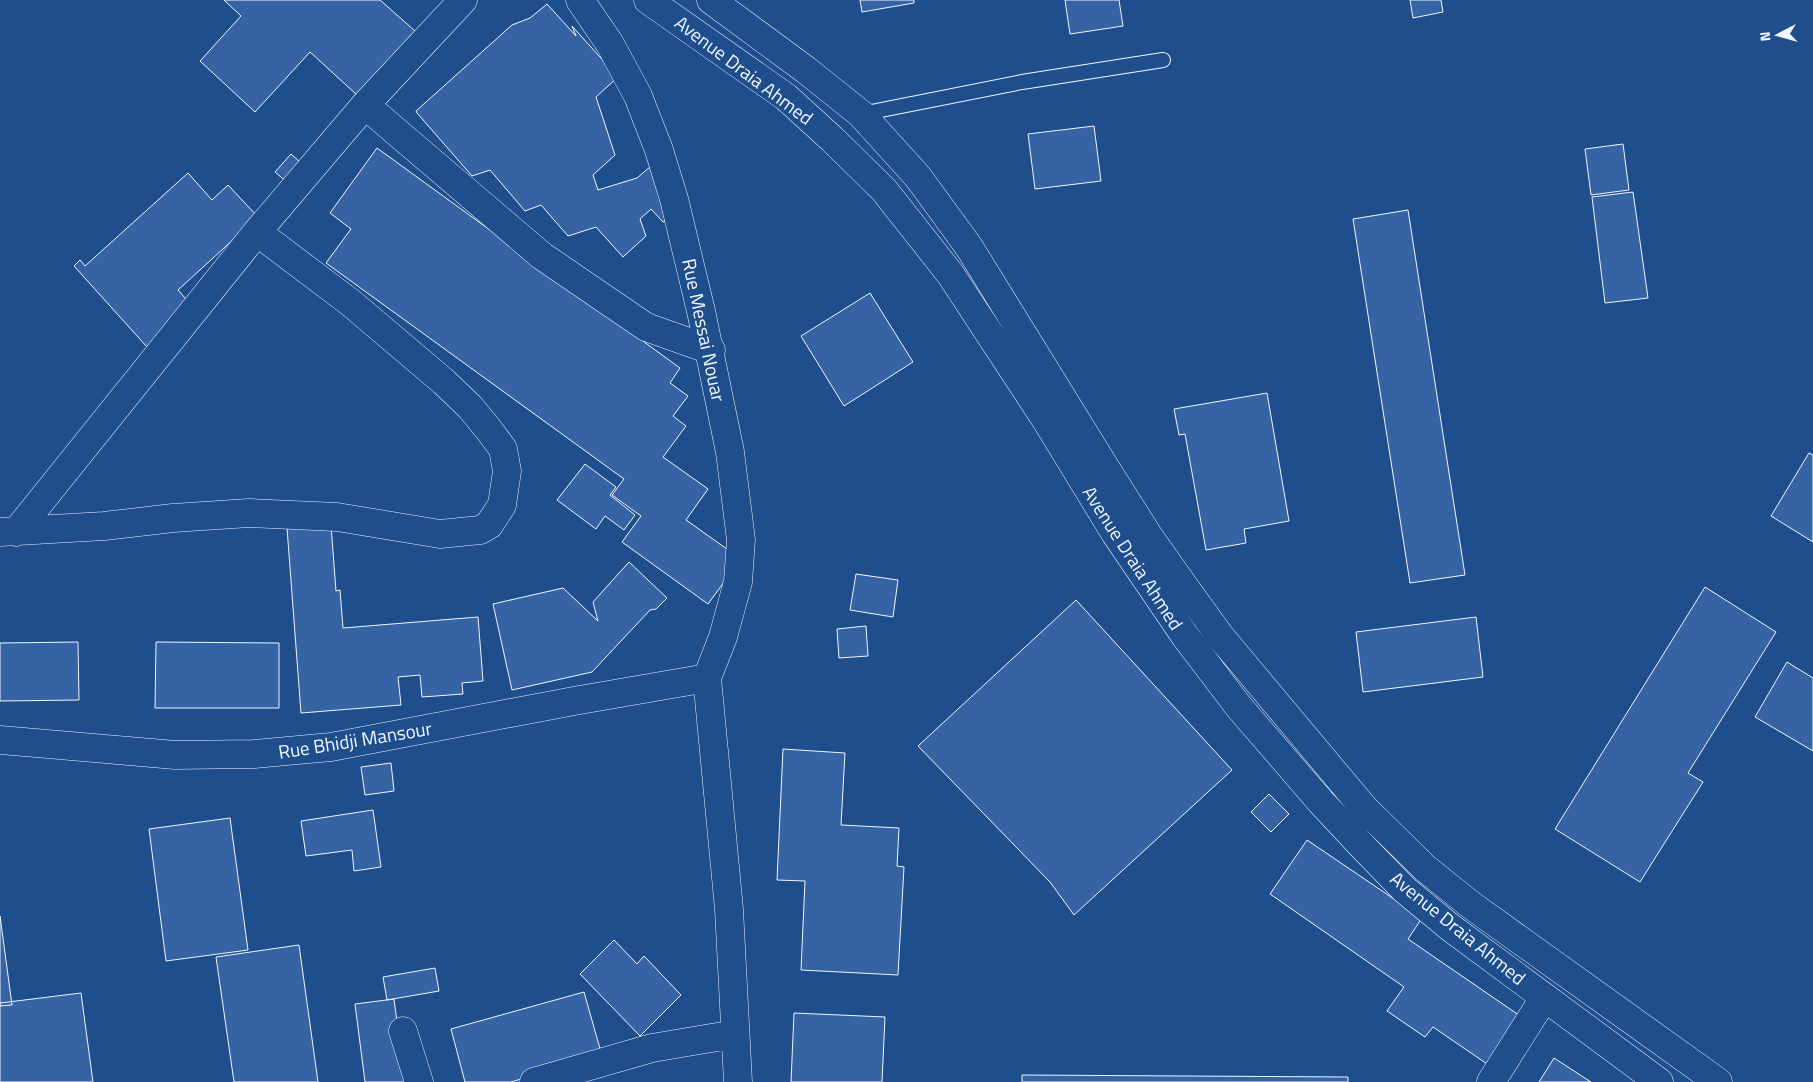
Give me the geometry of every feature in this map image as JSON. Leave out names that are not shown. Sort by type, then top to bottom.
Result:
[{"type":"street","points":[[8,532],[365,105],[463,0]]},
{"type":"street","name":"Rue Messai Nouar","points":[[580,0],[610,44],[638,96],[659,150],[674,199],[711,350],[730,452],[741,540],[738,582],[723,637],[707,678]]},
{"type":"street","name":"Avenue Draia Ahmed","points":[[648,0],[786,97],[884,190],[1056,412],[1148,535],[1220,636],[1364,808],[1425,868],[1471,905],[1718,1082]]},
{"type":"street","name":"Avenue Draia Ahmed","points":[[711,0],[862,114],[918,177],[969,247],[998,291],[1114,533],[1185,636],[1252,722],[1321,802],[1406,890],[1451,928],[1659,1082]]},
{"type":"street","points":[[365,105],[542,256],[646,327],[711,350]]},
{"type":"street","points":[[8,532],[104,526],[173,518],[249,513],[337,518],[440,534],[480,530],[489,525],[502,505],[507,470],[503,449],[489,430],[470,407],[444,382],[351,303],[257,232]]},
{"type":"street","points":[[707,678],[729,909],[738,1082]]},
{"type":"street","name":"Rue Bhidji Mansour","points":[[0,740],[175,755],[254,754],[331,747],[707,678]]},
{"type":"street","points":[[1491,1082],[1544,998]]},
{"type":"street","points":[[402,1031],[419,1082]]},
{"type":"street","points":[[534,1082],[652,1048],[736,1034]]},
{"type":"lane","points":[[862,114],[1022,82],[1163,60]]},
{"type":"building","points":[[224,0],[380,0],[415,31],[357,95],[310,52],[255,112],[200,61],[241,16]]},
{"type":"building","points":[[860,0],[914,0],[914,3],[862,12]]},
{"type":"building","points":[[1065,0],[1119,0],[1123,26],[1070,34]]},
{"type":"building","points":[[1410,0],[1441,0],[1443,12],[1413,18]]},
{"type":"building","points":[[547,4],[576,36],[572,26],[618,77],[596,97],[615,155],[593,175],[598,190],[637,178],[650,167],[668,220],[663,222],[651,209],[640,219],[646,236],[623,257],[596,227],[568,236],[541,205],[525,211],[490,170],[472,176],[416,111],[512,25],[530,18]]},
{"type":"building","points":[[1094,126],[1101,181],[1035,189],[1028,134]]},
{"type":"building","points":[[1623,144],[1629,190],[1591,195],[1585,149]]},
{"type":"building","points":[[377,148],[680,368],[670,383],[688,396],[673,416],[686,426],[663,457],[708,489],[686,520],[741,559],[708,604],[622,542],[641,516],[612,495],[624,479],[326,263],[351,229],[330,213]]},
{"type":"building","points":[[291,154],[310,171],[294,188],[275,172]]},
{"type":"building","points":[[188,173],[212,200],[228,185],[258,217],[178,290],[192,306],[147,347],[74,266],[80,260],[85,266]]},
{"type":"building","points":[[1633,192],[1648,298],[1605,303],[1592,197]]},
{"type":"building","points":[[1408,210],[1465,575],[1410,583],[1353,219]]},
{"type":"building","points":[[870,293],[913,362],[844,406],[801,336]]},
{"type":"building","points":[[1267,393],[1289,521],[1244,529],[1246,543],[1206,550],[1185,434],[1179,435],[1174,409]]},
{"type":"building","points":[[1809,453],[1813,455],[1813,542],[1771,516]]},
{"type":"building","points":[[585,464],[616,487],[610,495],[635,515],[624,530],[605,516],[596,529],[557,500]]},
{"type":"building","points":[[331,525],[336,591],[340,590],[343,628],[478,617],[483,681],[462,683],[463,694],[422,697],[420,675],[398,677],[401,705],[301,713],[287,528]]},
{"type":"building","points":[[629,562],[667,598],[656,609],[650,610],[592,672],[512,690],[493,604],[563,588],[598,621],[593,602]]},
{"type":"building","points":[[856,574],[898,580],[893,617],[850,610]]},
{"type":"building","points":[[1705,587],[1776,632],[1688,773],[1703,782],[1640,882],[1555,829]]},
{"type":"building","points":[[1076,600],[1232,770],[1074,915],[1050,882],[918,746]]},
{"type":"building","points":[[1476,617],[1483,677],[1363,692],[1356,632]]},
{"type":"building","points":[[866,626],[868,656],[839,658],[837,629]]},
{"type":"building","points":[[78,642],[79,700],[0,701],[0,643]]},
{"type":"building","points":[[156,642],[279,643],[279,708],[155,708]]},
{"type":"building","points":[[1787,662],[1813,678],[1813,751],[1755,717]]},
{"type":"building","points":[[783,749],[845,753],[841,825],[899,828],[897,866],[904,867],[898,975],[801,970],[805,881],[777,880]]},
{"type":"building","points":[[391,763],[394,791],[365,795],[361,767]]},
{"type":"building","points":[[1269,794],[1289,814],[1271,832],[1251,812]]},
{"type":"building","points":[[373,810],[381,867],[354,871],[352,850],[306,856],[301,821]]},
{"type":"building","points":[[230,818],[248,950],[166,961],[149,829]]},
{"type":"building","points":[[1307,840],[1422,918],[1408,939],[1526,1020],[1493,1068],[1433,1027],[1425,1037],[1387,1011],[1404,987],[1270,894]]},
{"type":"building","points":[[0,916],[12,1005],[0,1006]]},
{"type":"building","points":[[614,940],[637,964],[644,956],[681,995],[640,1036],[580,974]]},
{"type":"building","points":[[299,945],[318,1082],[234,1082],[216,957]]},
{"type":"building","points":[[435,968],[439,991],[387,1000],[383,977]]},
{"type":"building","points":[[584,992],[602,1056],[511,1082],[465,1082],[451,1029]]},
{"type":"building","points":[[81,993],[93,1082],[0,1082],[0,1003]]},
{"type":"building","points":[[394,999],[405,1082],[365,1082],[355,1004]]},
{"type":"building","points":[[794,1013],[885,1017],[882,1082],[791,1082]]},
{"type":"building","points":[[1554,1058],[1591,1082],[1539,1082]]},
{"type":"building","points":[[1022,1075],[1348,1077],[1348,1082],[1022,1082]]}]
